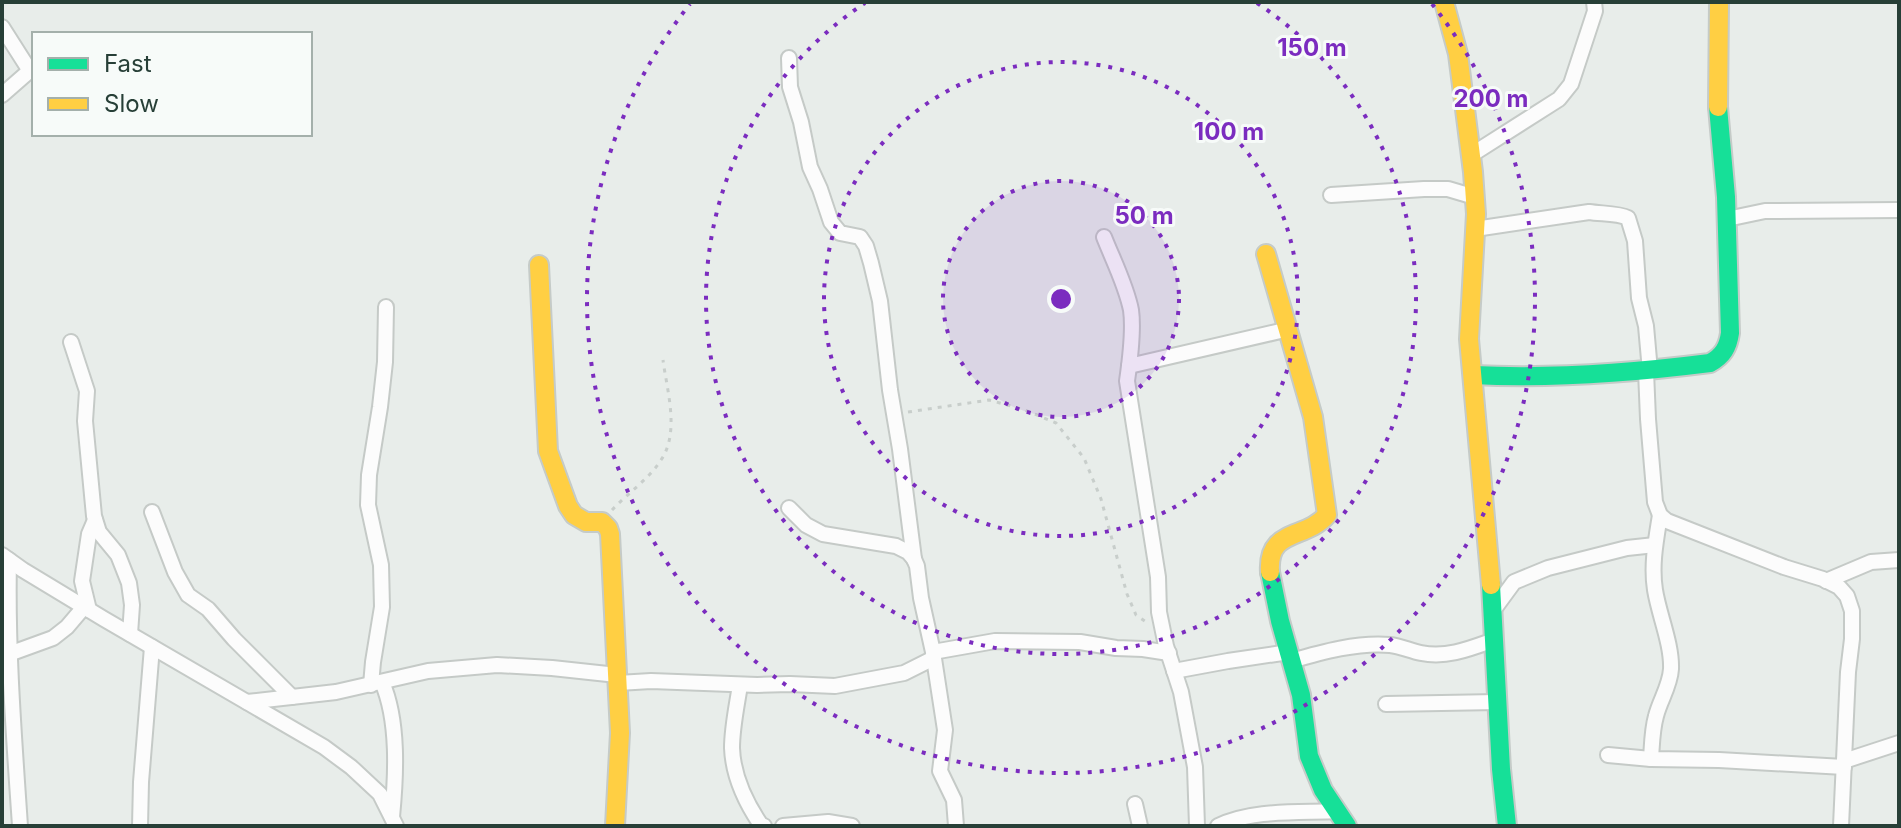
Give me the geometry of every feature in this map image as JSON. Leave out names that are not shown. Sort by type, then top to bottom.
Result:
[{"type":"street","points":[[1444,2],[1458,54],[1475,197],[1469,339],[1507,826]]},
{"type":"street","points":[[1471,155],[1559,99],[1571,84],[1595,11],[1594,2]]},
{"type":"street","points":[[1473,375],[1507,377],[1648,371],[1710,363],[1724,354],[1730,333],[1727,219],[1717,96],[1719,2]]},
{"type":"street","points":[[2,27],[28,72]]},
{"type":"street","points":[[789,58],[790,87],[810,167],[831,222],[840,233],[860,237],[866,246],[880,301],[914,559],[934,655],[945,730],[940,771],[954,800],[956,826]]},
{"type":"street","points":[[2,74],[28,72]]},
{"type":"street","points":[[2,95],[28,72]]},
{"type":"street","points":[[1331,195],[1448,189],[1475,197]]},
{"type":"street","points":[[1727,219],[1765,211],[1899,210]]},
{"type":"street","points":[[1475,229],[1589,212],[1628,218],[1635,241],[1639,298],[1646,326],[1651,468],[1655,502],[1660,515],[1667,521],[1826,581],[1839,587],[1847,596],[1852,611],[1841,826]]},
{"type":"street","points":[[1104,237],[1131,313],[1127,381],[1158,577],[1159,612],[1181,692],[1195,767],[1195,825]]},
{"type":"street","points":[[1266,254],[1313,417],[1327,515],[1323,521],[1285,538],[1275,546],[1270,555],[1270,575],[1300,692],[1309,756],[1322,790],[1342,818]]},
{"type":"street","points":[[539,265],[548,451],[574,515],[586,522],[602,522],[610,534],[620,733],[615,826]]},
{"type":"street","points":[[386,307],[383,377],[369,490],[370,521],[381,565],[382,607],[373,662],[377,683],[387,694],[395,757],[394,822]]},
{"type":"street","points":[[1129,366],[1289,329]]},
{"type":"street","points":[[71,342],[87,391],[85,421],[95,520],[99,532],[118,555],[129,583],[132,605],[130,634]]},
{"type":"street","points":[[789,508],[806,525],[823,534],[896,546],[914,559]]},
{"type":"street","points":[[152,512],[175,572],[188,595],[208,609],[292,697]]},
{"type":"street","points":[[1651,759],[1656,715],[1671,670],[1654,586],[1655,545],[1660,515]]},
{"type":"street","points":[[87,608],[82,581],[89,534],[95,520]]},
{"type":"street","points":[[1492,612],[1514,582],[1548,568],[1627,548],[1655,545]]},
{"type":"street","points":[[5,558],[324,747],[380,794],[394,822]]},
{"type":"street","points":[[5,558],[7,664],[20,826]]},
{"type":"street","points":[[1826,581],[1871,562],[1899,560]]},
{"type":"street","points":[[7,664],[53,638],[87,608]]},
{"type":"street","points":[[1174,671],[1228,661],[1368,645],[1392,645],[1423,654],[1441,655],[1457,653],[1494,640]]},
{"type":"street","points":[[246,702],[336,692],[428,671],[497,665],[552,668],[618,679],[835,686],[904,673],[934,655],[995,641],[1080,642],[1169,653]]},
{"type":"street","points":[[143,825],[141,782],[152,647]]},
{"type":"street","points":[[740,685],[732,747],[736,772],[748,804],[764,826]]},
{"type":"street","points":[[1386,704],[1497,702]]},
{"type":"street","points":[[1608,755],[1844,764],[1899,743]]},
{"type":"street","points":[[1135,804],[1140,826]]},
{"type":"street","points":[[1218,826],[1261,814],[1342,818]]},
{"type":"street","points":[[783,826],[828,822],[852,826]]},
{"type":"path","points":[[602,522],[661,460],[669,443],[671,415],[663,360]]},
{"type":"path","points":[[894,414],[989,400],[1056,423],[1084,458],[1101,499],[1127,594],[1136,615],[1143,621],[1162,626]]},
{"type":"traffic: fast","points":[[1473,375],[1562,376],[1621,372],[1710,363],[1722,354],[1730,333],[1726,197],[1718,107]]},
{"type":"traffic: fast","points":[[1270,572],[1301,695],[1309,756],[1323,790],[1347,826]]},
{"type":"traffic: fast","points":[[1491,585],[1507,826]]},
{"type":"traffic: slow","points":[[1444,2],[1458,54],[1473,172],[1476,214],[1469,339],[1491,585]]},
{"type":"traffic: slow","points":[[1718,107],[1719,2]]},
{"type":"traffic: slow","points":[[1266,254],[1313,417],[1327,515],[1318,523],[1281,541],[1271,558],[1270,572]]},
{"type":"traffic: slow","points":[[539,265],[548,451],[574,515],[586,522],[602,522],[610,534],[620,733],[615,826]]}]
